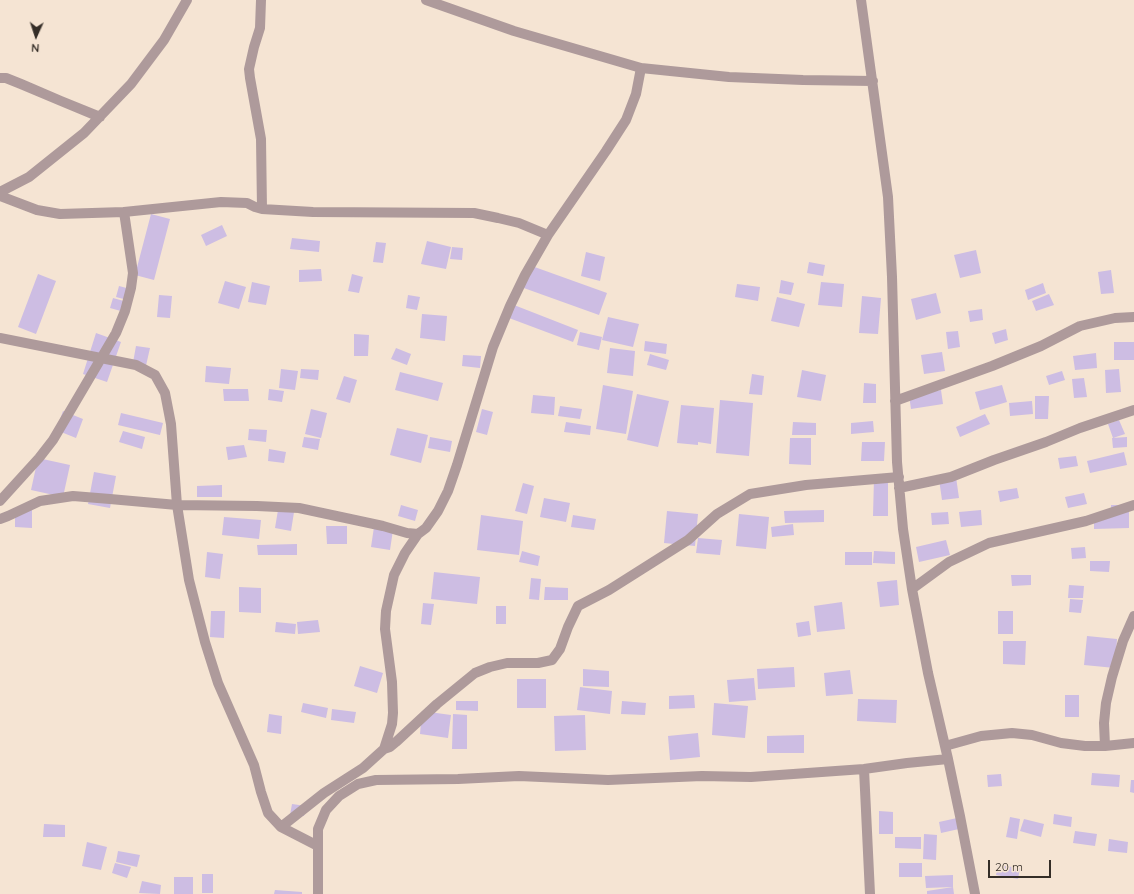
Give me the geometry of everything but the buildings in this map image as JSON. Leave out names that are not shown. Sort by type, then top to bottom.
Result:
[{"type":"street","points":[[0,192],[29,177],[84,133],[100,117],[132,84],[164,40],[187,0]]},
{"type":"street","points":[[261,0],[260,28],[249,69],[261,139],[262,209]]},
{"type":"street","points":[[426,0],[514,32],[641,68],[729,77],[873,81]]},
{"type":"street","points":[[861,0],[888,198],[892,277],[895,401],[899,488],[903,529],[912,589],[928,673],[948,759],[975,894]]},
{"type":"street","points":[[384,749],[392,724],[393,714],[392,682],[385,628],[386,611],[394,575],[405,553],[418,534],[426,528],[438,511],[448,491],[494,347],[510,306],[525,274],[548,235],[626,120],[636,94],[641,68]]},
{"type":"street","points":[[0,78],[6,78],[100,117]]},
{"type":"street","points":[[0,196],[37,210],[60,214],[124,212],[222,202],[247,203],[262,209],[313,212],[474,214],[519,223],[548,235]]},
{"type":"street","points":[[0,501],[39,458],[53,440],[116,333],[125,311],[133,273],[124,212]]},
{"type":"street","points":[[895,401],[1027,352],[1080,326],[1115,318],[1134,317]]},
{"type":"street","points":[[0,338],[136,365],[155,375],[166,393],[171,424],[177,505],[189,580],[205,642],[218,683],[254,765],[268,813],[282,828],[318,846]]},
{"type":"street","points":[[899,488],[951,477],[1080,428],[1134,410]]},
{"type":"street","points":[[282,828],[324,793],[362,768],[384,749],[396,742],[437,704],[475,673],[490,667],[507,663],[538,663],[552,660],[560,648],[568,626],[578,606],[609,590],[688,540],[717,514],[750,494],[806,485],[899,477]]},
{"type":"street","points":[[0,519],[40,501],[73,496],[177,505],[299,508],[375,524],[407,533],[418,534]]},
{"type":"street","points":[[912,589],[949,562],[989,543],[1086,521],[1134,506]]},
{"type":"street","points":[[1105,746],[1104,724],[1106,703],[1123,641],[1134,616]]},
{"type":"street","points":[[945,746],[981,736],[1012,733],[1032,735],[1061,743],[1085,746],[1105,746],[1134,743]]},
{"type":"street","points":[[318,894],[318,829],[326,810],[339,796],[358,784],[376,780],[458,779],[519,776],[608,780],[702,776],[751,777],[864,769],[948,759]]},
{"type":"street","points":[[864,769],[870,894]]}]
